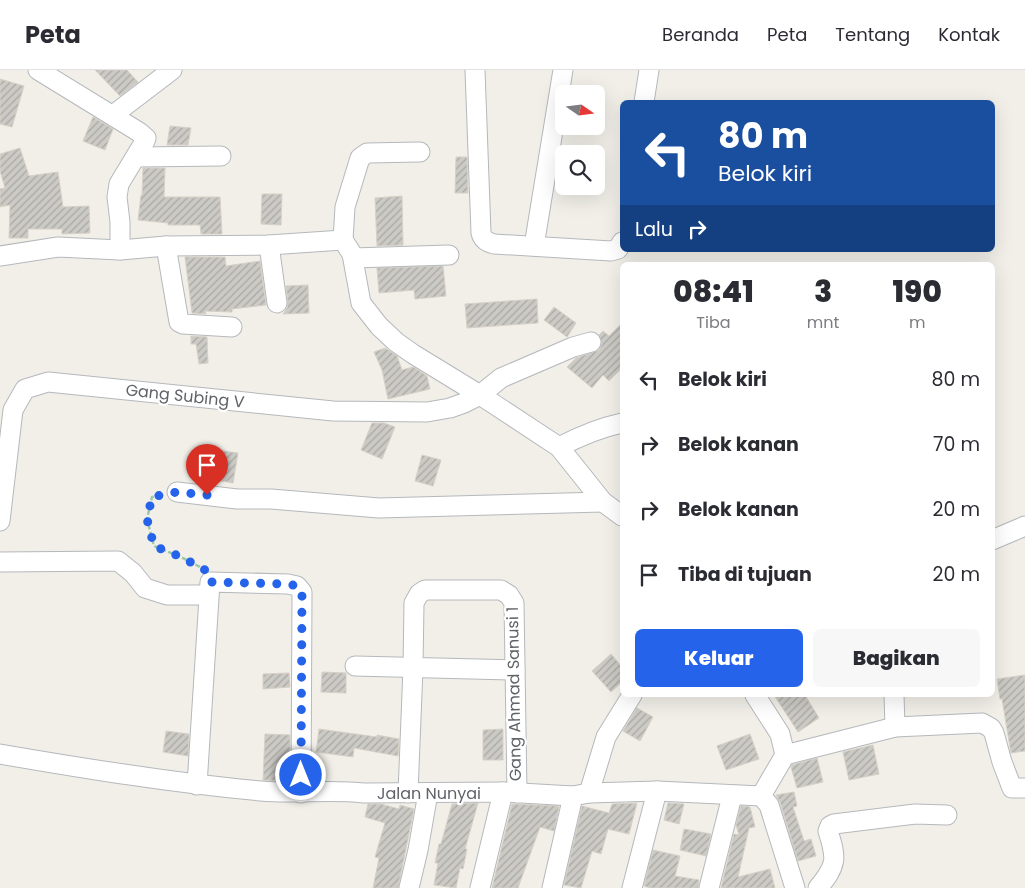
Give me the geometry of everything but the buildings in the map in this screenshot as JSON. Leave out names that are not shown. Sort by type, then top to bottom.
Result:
[{"type":"street","points":[[38,70],[113,115],[146,138],[146,141],[122,177],[118,191],[120,250]]},
{"type":"street","points":[[113,115],[172,70]]},
{"type":"street","points":[[475,70],[481,232],[486,241],[494,244],[611,251],[620,245]]},
{"type":"street","points":[[534,246],[562,70]]},
{"type":"street","points":[[644,100],[649,70]]},
{"type":"street","points":[[420,152],[367,153],[360,158],[344,207],[343,240],[349,247],[353,258],[361,303],[379,326],[396,342],[559,447],[603,502],[620,515]]},
{"type":"street","points":[[136,157],[221,156]]},
{"type":"street","points":[[0,256],[58,247],[120,250],[166,246],[269,245],[343,240]]},
{"type":"street","points":[[269,245],[277,303]]},
{"type":"street","points":[[166,246],[179,322],[183,324],[232,327]]},
{"type":"street","points":[[353,258],[449,255]]},
{"type":"street","name":"Gang Subing V","points":[[0,521],[13,410],[25,389],[48,382],[333,411],[427,412],[450,408],[464,403],[480,395],[501,378],[573,347],[591,342]]},
{"type":"street","points":[[559,447],[588,433],[620,424]]},
{"type":"street","points":[[177,492],[237,499],[271,498],[378,508],[541,502],[603,502]]},
{"type":"street","points":[[995,539],[1025,526]]},
{"type":"street","points":[[0,562],[118,561],[133,573],[145,588],[167,595],[210,589],[288,584],[297,586],[302,592],[301,793]]},
{"type":"street","points":[[197,785],[210,589]]},
{"type":"street","name":"Gang Ahmad Sanusi 1","points":[[413,668],[414,604],[419,594],[425,590],[501,590],[510,595],[514,602],[515,670],[510,792],[480,888]]},
{"type":"street","points":[[355,666],[515,670]]},
{"type":"street","points":[[408,793],[413,668]]},
{"type":"street","points":[[552,888],[581,794],[606,737],[631,697]]},
{"type":"street","points":[[756,697],[780,734],[785,755],[761,796],[769,805],[795,888]]},
{"type":"street","points":[[894,697],[895,727]]},
{"type":"street","points":[[785,755],[895,727],[982,723],[991,728],[994,733],[1012,788],[1025,788]]},
{"type":"street","name":"Jalan Nunyai","points":[[0,754],[197,785],[301,793],[342,791],[364,793],[510,792],[581,794],[657,791],[761,796]]},
{"type":"street","points":[[632,888],[657,791]]},
{"type":"street","points":[[409,888],[428,793]]},
{"type":"street","points":[[708,888],[732,796]]},
{"type":"street","points":[[818,888],[830,874],[835,856],[828,831],[830,826],[915,814],[947,815]]},
{"type":"path","points":[[177,492],[152,497],[147,519],[154,546],[181,557],[207,571],[210,589]]},
{"type":"route","points":[[207,495],[177,492],[152,497],[147,519],[154,546],[181,557],[207,571],[210,582],[288,584],[297,586],[302,592],[301,775]]}]
